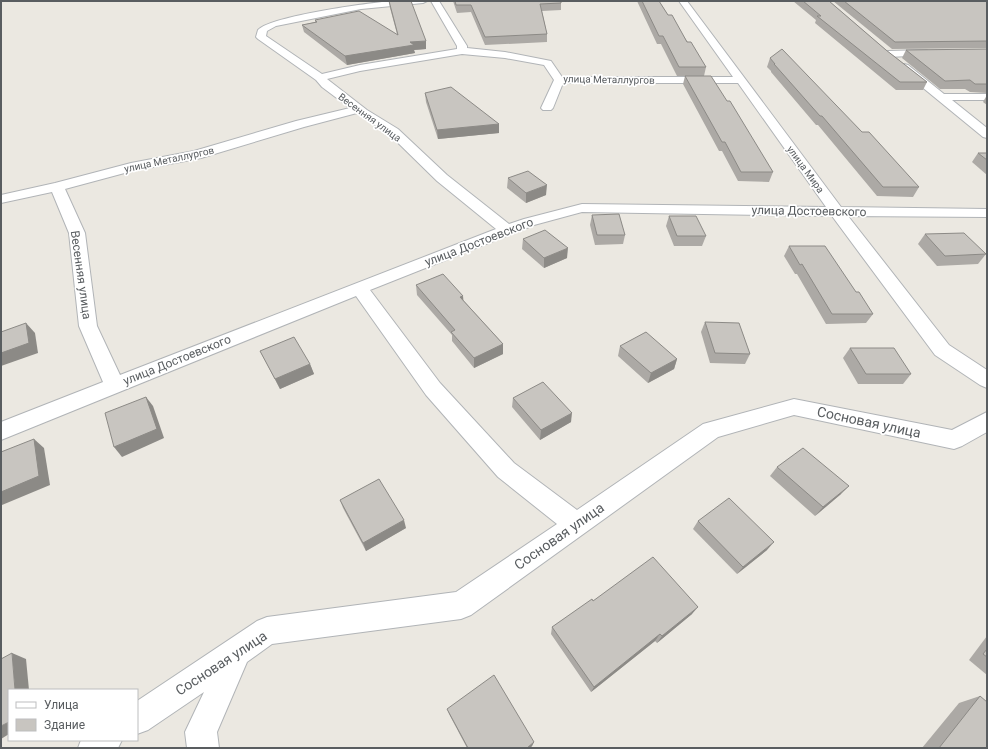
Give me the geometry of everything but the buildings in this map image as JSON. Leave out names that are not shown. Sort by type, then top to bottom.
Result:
[{"type":"street","name":"Весенняя улица","points":[[423,1],[361,6],[273,24],[263,30],[261,37],[320,78],[326,85],[359,109],[394,132],[442,178],[508,230]]},
{"type":"street","points":[[435,1],[462,46],[462,51]]},
{"type":"street","name":"улица Мира","points":[[683,1],[837,212],[942,350],[987,380]]},
{"type":"street","name":"улица Металлургов","points":[[320,78],[360,68],[462,51],[505,55],[547,63],[559,80],[741,80]]},
{"type":"street","points":[[934,53],[886,51],[940,97],[987,134]]},
{"type":"street","points":[[547,108],[559,80]]},
{"type":"street","points":[[940,97],[987,97]]},
{"type":"street","name":"улица Металлургов","points":[[1,199],[57,187],[131,167],[196,155],[300,124],[359,109]]},
{"type":"street","name":"Весенняя улица","points":[[57,187],[77,233],[88,326],[115,384]]},
{"type":"street","name":"улица Достоевского","points":[[1,431],[115,384],[528,222],[582,208],[987,213]]},
{"type":"street","points":[[359,288],[433,388],[506,470],[576,524]]},
{"type":"street","name":"Сосновая улица","points":[[138,718],[268,631],[460,606],[710,430],[794,406],[954,440],[987,421]]},
{"type":"street","points":[[203,748],[201,732],[237,651]]},
{"type":"street","points":[[94,748],[104,741]]}]
